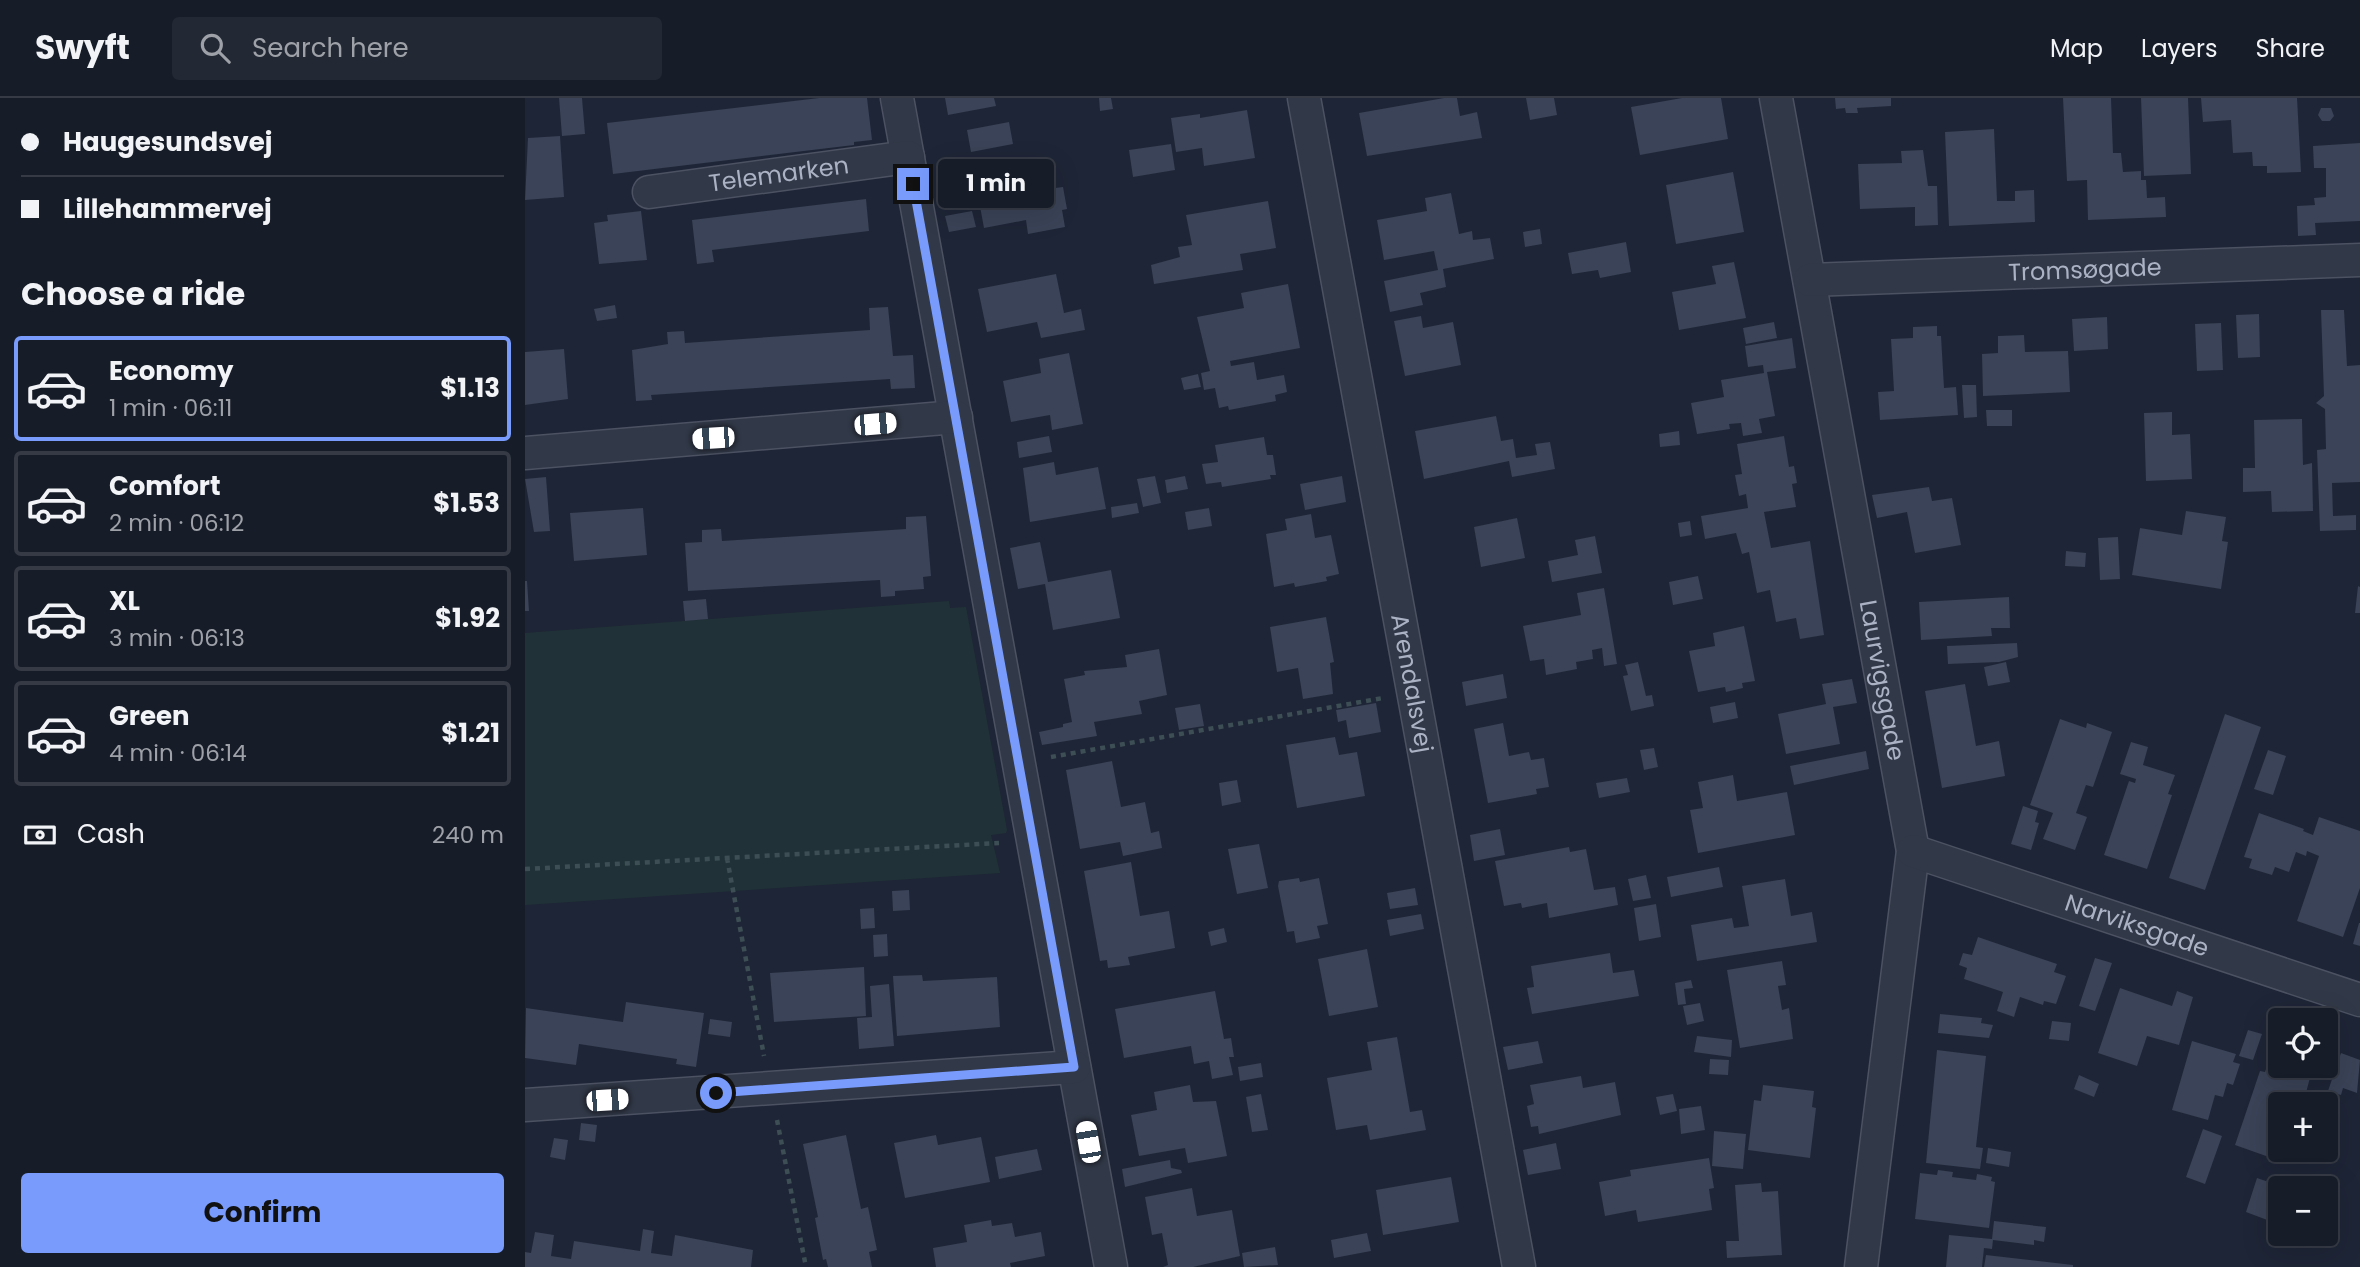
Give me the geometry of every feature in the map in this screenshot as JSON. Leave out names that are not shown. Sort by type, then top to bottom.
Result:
[{"type":"street","points":[[897,98],[1111,1267]]},
{"type":"street","name":"Arendalsvej","points":[[1304,98],[1519,1267]]},
{"type":"street","name":"Laurvigsgade","points":[[1776,98],[1913,851],[1861,1267]]},
{"type":"street","name":"Telemarken","points":[[649,192],[908,157]]},
{"type":"street","name":"Tromsøgade","points":[[1810,280],[2360,260]]},
{"type":"street","points":[[525,453],[956,417]]},
{"type":"street","name":"Narviksgade","points":[[1913,851],[2360,1000]]},
{"type":"street","points":[[525,1105],[1074,1067]]},
{"type":"path","points":[[1018,761],[1412,693]]},
{"type":"path","points":[[525,869],[1033,841]]},
{"type":"shaded area","points":[[949,601],[950,608],[966,607],[1007,830],[1006,833],[991,835],[1000,873],[525,905],[525,633]]},
{"type":"building","points":[[559,98],[582,98],[585,134],[562,136]]},
{"type":"building","points":[[819,98],[867,98],[872,140],[854,142],[854,145],[613,174],[607,123]]},
{"type":"building","points":[[945,98],[994,98],[996,106],[948,115]]},
{"type":"building","points":[[1099,98],[1111,98],[1113,109],[1100,111]]},
{"type":"building","points":[[1457,98],[1460,116],[1477,112],[1482,138],[1367,156],[1359,113]]},
{"type":"building","points":[[1526,98],[1554,98],[1557,115],[1530,120]]},
{"type":"building","points":[[1682,98],[1721,98],[1728,139],[1640,155],[1631,107]]},
{"type":"building","points":[[1835,98],[1891,98],[1891,106],[1857,108],[1858,113],[1846,113],[1845,108],[1836,109]]},
{"type":"building","points":[[2063,98],[2111,98],[2113,153],[2121,153],[2123,172],[2141,171],[2141,180],[2146,180],[2147,198],[2165,197],[2166,217],[2088,220],[2087,180],[2067,181]]},
{"type":"building","points":[[2141,98],[2188,98],[2191,174],[2144,176]]},
{"type":"building","points":[[2201,98],[2297,98],[2301,172],[2267,173],[2267,166],[2253,166],[2252,152],[2233,153],[2231,120],[2203,122]]},
{"type":"building","points":[[2321,108],[2331,108],[2334,116],[2330,121],[2322,121],[2318,115]]},
{"type":"building","points":[[1247,110],[1255,158],[1204,166],[1202,148],[1176,152],[1171,118],[1200,114],[1200,118]]},
{"type":"building","points":[[1009,122],[1013,144],[971,152],[967,130]]},
{"type":"building","points":[[1994,129],[1997,201],[2015,201],[2015,191],[2034,190],[2035,222],[1949,226],[1945,132]]},
{"type":"building","points":[[560,136],[564,197],[525,200],[528,138]]},
{"type":"building","points":[[2360,143],[2360,221],[2315,223],[2316,235],[2298,236],[2297,206],[2315,205],[2314,198],[2326,197],[2326,168],[2314,168],[2313,146]]},
{"type":"building","points":[[1171,144],[1175,170],[1133,177],[1129,150]]},
{"type":"building","points":[[1923,150],[1928,186],[1937,186],[1938,225],[1915,226],[1915,207],[1860,209],[1858,164],[1902,163],[1901,151]]},
{"type":"building","points":[[1044,166],[1048,189],[1063,187],[1067,209],[1062,210],[1065,227],[1028,234],[1026,220],[984,228],[975,179]]},
{"type":"building","points":[[1733,172],[1744,232],[1676,244],[1666,185]]},
{"type":"building","points":[[1451,193],[1459,234],[1472,231],[1473,240],[1490,238],[1494,259],[1443,269],[1446,287],[1420,293],[1423,305],[1390,312],[1384,281],[1438,270],[1434,251],[1384,260],[1377,220],[1427,211],[1425,198]]},
{"type":"building","points":[[866,199],[869,231],[712,250],[714,262],[697,264],[692,220]]},
{"type":"building","points":[[1268,201],[1276,248],[1240,254],[1243,270],[1154,284],[1151,265],[1180,257],[1178,247],[1192,245],[1186,215]]},
{"type":"building","points":[[641,211],[647,260],[599,264],[594,223],[608,221],[607,215]]},
{"type":"building","points":[[972,211],[976,227],[949,232],[945,216]]},
{"type":"building","points":[[1540,229],[1542,244],[1525,247],[1523,232]]},
{"type":"building","points":[[1626,242],[1631,272],[1600,278],[1598,270],[1572,274],[1568,253]]},
{"type":"building","points":[[1734,262],[1746,318],[1679,330],[1672,292],[1716,284],[1712,266]]},
{"type":"building","points":[[1056,274],[1064,313],[1081,309],[1085,330],[1041,338],[1037,322],[987,332],[978,289]]},
{"type":"building","points":[[1288,284],[1300,348],[1230,361],[1231,366],[1254,362],[1257,380],[1284,375],[1287,392],[1275,395],[1276,401],[1229,410],[1228,406],[1219,408],[1215,388],[1204,390],[1201,373],[1210,371],[1197,317],[1244,308],[1241,293]]},
{"type":"building","points":[[615,305],[617,318],[597,321],[594,309]]},
{"type":"building","points":[[888,307],[893,356],[913,355],[915,388],[891,389],[890,379],[651,395],[652,400],[636,401],[632,350],[668,344],[667,332],[684,331],[685,343],[870,330],[869,308]]},
{"type":"building","points":[[2321,310],[2344,310],[2347,366],[2360,365],[2360,482],[2332,483],[2333,516],[2356,515],[2356,530],[2320,531],[2317,450],[2326,449],[2325,409],[2316,403],[2324,396]]},
{"type":"building","points":[[2259,314],[2260,357],[2238,358],[2236,315]]},
{"type":"building","points":[[1421,316],[1423,328],[1453,322],[1461,365],[1405,376],[1394,321]]},
{"type":"building","points":[[2107,317],[2108,349],[2074,351],[2072,319]]},
{"type":"building","points":[[1774,322],[1777,338],[1746,344],[1743,328]]},
{"type":"building","points":[[2221,323],[2223,370],[2197,371],[2195,324]]},
{"type":"building","points":[[1937,326],[1937,336],[1941,336],[1944,388],[1956,387],[1958,415],[1880,420],[1878,392],[1894,391],[1891,339],[1913,338],[1913,327]]},
{"type":"building","points":[[2024,335],[2025,352],[2068,351],[2070,392],[1983,396],[1982,354],[1998,353],[1998,336]]},
{"type":"building","points":[[1792,338],[1796,368],[1767,372],[1775,416],[1759,419],[1762,433],[1743,436],[1741,423],[1729,424],[1730,429],[1697,434],[1691,403],[1724,397],[1721,380],[1764,373],[1763,365],[1748,367],[1745,346]]},
{"type":"building","points":[[564,349],[568,399],[525,405],[525,352]]},
{"type":"building","points":[[1069,353],[1083,424],[1052,430],[1050,415],[1011,422],[1003,381],[1041,373],[1039,359]]},
{"type":"building","points":[[1198,374],[1201,387],[1184,390],[1181,378]]},
{"type":"building","points":[[1962,385],[1976,385],[1977,417],[1964,418]]},
{"type":"building","points":[[1986,410],[2012,410],[2012,426],[1987,426]]},
{"type":"building","points":[[2172,412],[2172,435],[2190,434],[2192,479],[2146,481],[2144,413]]},
{"type":"building","points":[[1496,416],[1501,441],[1513,439],[1516,458],[1537,455],[1535,444],[1550,442],[1555,469],[1512,477],[1509,461],[1424,479],[1415,431]]},
{"type":"building","points":[[2302,419],[2303,465],[2312,463],[2313,511],[2272,512],[2271,491],[2243,492],[2243,468],[2255,468],[2254,420]]},
{"type":"building","points":[[1679,431],[1680,445],[1660,447],[1659,434]]},
{"type":"building","points":[[1049,436],[1052,452],[1019,458],[1017,442]]},
{"type":"building","points":[[1784,436],[1789,467],[1794,466],[1797,483],[1792,484],[1796,507],[1764,512],[1771,548],[1810,541],[1824,635],[1800,639],[1796,618],[1776,622],[1770,590],[1757,593],[1749,552],[1742,554],[1736,533],[1705,539],[1701,516],[1748,508],[1746,494],[1739,496],[1735,475],[1742,474],[1737,444]]},
{"type":"building","points":[[1264,437],[1267,455],[1273,455],[1276,475],[1270,475],[1271,479],[1222,487],[1221,482],[1206,484],[1202,464],[1218,462],[1215,445]]},
{"type":"building","points":[[1054,462],[1056,475],[1098,467],[1106,509],[1030,522],[1023,468]]},
{"type":"building","points":[[1155,476],[1161,503],[1143,507],[1137,479]]},
{"type":"building","points":[[1185,476],[1188,489],[1167,493],[1165,480]]},
{"type":"building","points":[[1342,476],[1346,502],[1305,510],[1300,484]]},
{"type":"building","points":[[546,477],[550,531],[534,532],[525,479]]},
{"type":"building","points":[[1929,487],[1932,501],[1952,498],[1961,545],[1915,553],[1907,512],[1877,518],[1872,495]]},
{"type":"building","points":[[1137,503],[1139,513],[1112,518],[1111,507]]},
{"type":"building","points":[[643,508],[647,555],[574,561],[570,513]]},
{"type":"building","points":[[1209,508],[1212,526],[1188,530],[1185,512]]},
{"type":"building","points":[[2186,511],[2226,517],[2222,541],[2228,542],[2221,589],[2132,575],[2140,528],[2182,535]]},
{"type":"building","points":[[1311,514],[1315,538],[1331,535],[1339,574],[1326,577],[1327,581],[1295,587],[1294,583],[1274,587],[1266,534],[1287,530],[1285,519]]},
{"type":"building","points":[[926,516],[931,576],[923,577],[924,589],[895,591],[895,596],[881,597],[880,580],[688,591],[685,543],[702,542],[702,530],[721,529],[722,541],[906,529],[906,517]]},
{"type":"building","points":[[1517,518],[1525,558],[1481,567],[1474,527]]},
{"type":"building","points":[[1690,521],[1692,535],[1680,537],[1678,523]]},
{"type":"building","points":[[1595,536],[1602,573],[1552,582],[1548,561],[1578,555],[1575,540]]},
{"type":"building","points":[[2118,537],[2120,579],[2100,580],[2098,538]]},
{"type":"building","points":[[1040,542],[1048,582],[1111,570],[1120,618],[1053,630],[1045,584],[1018,589],[1010,548]]},
{"type":"building","points":[[2066,551],[2086,553],[2085,567],[2065,566]]},
{"type":"building","points":[[1698,576],[1703,599],[1673,605],[1669,582]]},
{"type":"building","points":[[527,581],[529,611],[525,611]]},
{"type":"building","points":[[2358,586],[2360,613],[2355,613]]},
{"type":"building","points":[[1604,588],[1617,664],[1604,666],[1602,648],[1592,650],[1593,659],[1576,662],[1577,669],[1546,675],[1544,659],[1530,661],[1523,626],[1581,615],[1577,593]]},
{"type":"building","points":[[2009,597],[2010,628],[1991,628],[1992,636],[1921,640],[1919,602]]},
{"type":"building","points":[[706,599],[708,619],[685,621],[683,601]]},
{"type":"building","points":[[1326,617],[1334,662],[1330,663],[1333,694],[1303,699],[1298,668],[1277,672],[1270,627]]},
{"type":"building","points":[[1744,626],[1755,681],[1742,683],[1743,688],[1726,692],[1725,687],[1698,692],[1689,651],[1715,646],[1713,633]]},
{"type":"building","points":[[2017,643],[2018,657],[1999,662],[1948,664],[1947,646]]},
{"type":"building","points":[[1159,649],[1167,695],[1139,701],[1142,714],[1094,722],[1097,736],[1042,745],[1039,732],[1063,727],[1063,724],[1072,722],[1064,679],[1085,675],[1084,671],[1127,667],[1125,655]]},
{"type":"building","points":[[1638,662],[1646,696],[1652,695],[1654,706],[1631,711],[1623,676],[1628,675],[1625,665]]},
{"type":"building","points":[[2006,662],[2010,682],[1988,686],[1984,667]]},
{"type":"building","points":[[1503,674],[1507,698],[1466,706],[1462,682]]},
{"type":"building","points":[[1852,679],[1857,703],[1833,707],[1840,744],[1786,754],[1778,714],[1826,704],[1822,684]]},
{"type":"building","points":[[1965,684],[1976,746],[1999,741],[2005,776],[1942,788],[1925,691]]},
{"type":"building","points":[[1735,702],[1738,718],[1713,723],[1710,707]]},
{"type":"building","points":[[1376,703],[1381,732],[1349,738],[1346,720],[1338,722],[1336,710]]},
{"type":"building","points":[[1200,704],[1204,726],[1179,730],[1175,708]]},
{"type":"building","points":[[2225,714],[2261,727],[2205,890],[2169,878]]},
{"type":"building","points":[[2060,719],[2086,728],[2087,723],[2112,732],[2093,787],[2086,785],[2076,813],[2087,817],[2075,850],[2043,839],[2053,813],[2030,805]]},
{"type":"building","points":[[1503,723],[1509,756],[1529,752],[1531,760],[1544,758],[1549,787],[1536,789],[1537,794],[1488,803],[1474,729]]},
{"type":"building","points":[[1335,737],[1339,755],[1357,752],[1365,796],[1297,808],[1286,745]]},
{"type":"building","points":[[2131,742],[2148,747],[2143,765],[2175,775],[2168,794],[2172,795],[2147,869],[2104,855],[2129,781],[2135,783],[2136,779],[2120,774]]},
{"type":"building","points":[[1654,748],[1658,767],[1644,770],[1640,750]]},
{"type":"building","points":[[2268,750],[2286,756],[2273,795],[2254,789]]},
{"type":"building","points":[[1866,751],[1869,769],[1794,785],[1790,766]]},
{"type":"building","points":[[1112,761],[1121,807],[1145,802],[1151,833],[1159,831],[1162,848],[1123,856],[1120,842],[1080,849],[1066,770]]},
{"type":"building","points":[[1733,775],[1737,801],[1787,792],[1795,835],[1698,853],[1690,810],[1703,808],[1698,782]]},
{"type":"building","points":[[1627,778],[1630,792],[1599,798],[1596,783]]},
{"type":"building","points":[[1237,780],[1241,802],[1222,806],[1219,783]]},
{"type":"building","points":[[2023,806],[2038,811],[2035,822],[2039,823],[2031,850],[2011,844]]},
{"type":"building","points":[[2259,813],[2304,829],[2303,831],[2313,835],[2319,817],[2360,831],[2360,888],[2343,937],[2297,921],[2319,856],[2307,851],[2306,856],[2296,852],[2289,872],[2275,867],[2272,875],[2249,868],[2252,859],[2244,857]]},
{"type":"building","points":[[1500,829],[1505,855],[1474,861],[1470,835]]},
{"type":"building","points":[[1259,844],[1268,888],[1237,894],[1228,849]]},
{"type":"building","points":[[1569,847],[1570,852],[1586,849],[1594,890],[1615,887],[1618,905],[1549,918],[1547,903],[1522,908],[1521,903],[1504,906],[1495,861]]},
{"type":"building","points":[[1131,862],[1140,916],[1169,911],[1175,948],[1128,957],[1130,965],[1108,968],[1107,960],[1100,961],[1084,871]]},
{"type":"building","points":[[1719,867],[1723,887],[1671,897],[1667,877]]},
{"type":"building","points":[[1646,875],[1651,898],[1633,901],[1628,879]]},
{"type":"building","points":[[1299,878],[1300,882],[1319,878],[1328,924],[1317,926],[1320,938],[1296,943],[1294,931],[1287,932],[1278,886],[1279,881]]},
{"type":"building","points":[[1785,879],[1791,916],[1812,912],[1817,942],[1697,961],[1691,925],[1732,918],[1734,928],[1749,926],[1742,886]]},
{"type":"building","points":[[1415,888],[1418,905],[1390,909],[1387,893]]},
{"type":"building","points":[[909,890],[910,910],[893,911],[892,891]]},
{"type":"building","points":[[1656,904],[1661,937],[1639,941],[1634,908]]},
{"type":"building","points":[[874,908],[875,928],[861,929],[860,909]]},
{"type":"building","points":[[1421,914],[1424,929],[1390,936],[1387,920]]},
{"type":"building","points":[[2360,923],[2360,946],[2353,944]]},
{"type":"building","points":[[1224,928],[1227,942],[1211,946],[1208,932]]},
{"type":"building","points":[[887,934],[888,956],[874,957],[873,935]]},
{"type":"building","points":[[1978,937],[2057,964],[2054,972],[2066,976],[2056,1004],[2044,1001],[2043,1005],[2020,997],[2014,1017],[1997,1011],[2003,992],[1964,979],[1967,968],[1959,965],[1963,953],[1972,955]]},
{"type":"building","points":[[1367,949],[1378,1007],[1329,1016],[1318,959]]},
{"type":"building","points":[[1610,953],[1613,973],[1634,970],[1639,996],[1532,1014],[1527,988],[1534,987],[1531,966]]},
{"type":"building","points":[[2095,958],[2112,963],[2095,1011],[2079,1006]]},
{"type":"building","points":[[1782,961],[1786,985],[1778,986],[1782,1010],[1789,1008],[1793,1039],[1740,1048],[1727,970]]},
{"type":"building","points":[[864,967],[866,1016],[774,1022],[770,973]]},
{"type":"building","points":[[922,975],[923,981],[997,977],[1000,1027],[897,1036],[893,976]]},
{"type":"building","points":[[1691,980],[1693,988],[1684,989],[1686,1004],[1678,1005],[1675,983]]},
{"type":"building","points":[[889,984],[894,1046],[859,1049],[857,1018],[872,1017],[870,986]]},
{"type":"building","points":[[2120,988],[2172,1006],[2177,991],[2193,997],[2179,1045],[2147,1036],[2137,1066],[2098,1053]]},
{"type":"building","points":[[1215,991],[1224,1039],[1231,1038],[1234,1057],[1229,1057],[1233,1075],[1212,1079],[1209,1061],[1194,1064],[1191,1046],[1124,1058],[1115,1009]]},
{"type":"building","points":[[626,1002],[704,1013],[696,1067],[676,1064],[677,1059],[579,1044],[576,1065],[525,1058],[526,1008],[623,1022]]},
{"type":"building","points":[[1700,1003],[1704,1021],[1687,1025],[1683,1006]]},
{"type":"building","points":[[1940,1014],[1982,1018],[1981,1023],[1993,1025],[1989,1038],[1938,1033]]},
{"type":"building","points":[[710,1019],[732,1022],[730,1037],[708,1034]]},
{"type":"building","points":[[2052,1021],[2071,1023],[2069,1041],[2049,1039]]},
{"type":"building","points":[[2248,1030],[2262,1034],[2253,1060],[2239,1056]]},
{"type":"building","points":[[1697,1036],[1732,1040],[1731,1057],[1694,1052]]},
{"type":"building","points":[[1397,1037],[1410,1112],[1422,1110],[1426,1130],[1370,1140],[1367,1125],[1336,1130],[1327,1078],[1372,1070],[1367,1042]]},
{"type":"building","points":[[1538,1041],[1543,1063],[1508,1070],[1503,1047]]},
{"type":"building","points":[[2192,1041],[2236,1054],[2233,1062],[2240,1064],[2233,1085],[2227,1083],[2223,1097],[2215,1095],[2208,1120],[2172,1110]]},
{"type":"building","points":[[1937,1050],[1986,1056],[1976,1147],[1983,1148],[1980,1169],[1926,1163]]},
{"type":"building","points":[[2341,1053],[2360,1060],[2357,1093],[2343,1088],[2341,1095],[2328,1091],[2332,1078],[2338,1078]]},
{"type":"building","points":[[1710,1059],[1729,1060],[1728,1075],[1709,1074]]},
{"type":"building","points":[[1261,1063],[1263,1077],[1240,1081],[1238,1067]]},
{"type":"building","points":[[2268,1063],[2268,1078],[2310,1078],[2306,1092],[2268,1092],[2268,1157],[2235,1145],[2260,1071],[2265,1072]]},
{"type":"building","points":[[2079,1075],[2099,1084],[2094,1097],[2074,1089]]},
{"type":"building","points":[[1581,1076],[1583,1088],[1615,1082],[1621,1115],[1539,1134],[1538,1126],[1531,1127],[1527,1106],[1534,1104],[1530,1085]]},
{"type":"building","points":[[1190,1085],[1193,1102],[1216,1101],[1227,1156],[1188,1163],[1185,1148],[1139,1156],[1131,1115],[1157,1110],[1154,1092]]},
{"type":"building","points":[[1763,1085],[1814,1091],[1812,1107],[1816,1108],[1810,1158],[1748,1150],[1754,1100],[1761,1101]]},
{"type":"building","points":[[1261,1094],[1268,1130],[1252,1132],[1246,1097]]},
{"type":"building","points":[[1673,1094],[1677,1111],[1660,1115],[1656,1097]]},
{"type":"building","points":[[1701,1106],[1705,1130],[1681,1134],[1679,1109]]},
{"type":"building","points":[[581,1123],[597,1125],[595,1142],[579,1140]]},
{"type":"building","points":[[2203,1129],[2222,1136],[2205,1184],[2186,1177]]},
{"type":"building","points":[[1714,1131],[1746,1134],[1743,1169],[1712,1166]]},
{"type":"building","points":[[846,1135],[861,1209],[868,1207],[877,1250],[869,1252],[872,1267],[828,1267],[826,1259],[823,1260],[815,1218],[818,1217],[803,1144]]},
{"type":"building","points":[[936,1135],[938,1145],[981,1137],[990,1182],[905,1198],[894,1143]]},
{"type":"building","points":[[554,1138],[568,1140],[565,1160],[550,1157]]},
{"type":"building","points":[[1556,1143],[1561,1169],[1528,1175],[1523,1150]]},
{"type":"building","points":[[1988,1148],[2011,1152],[2009,1167],[1986,1163]]},
{"type":"building","points":[[1037,1149],[1042,1170],[999,1179],[995,1157]]},
{"type":"building","points":[[1709,1158],[1714,1188],[1709,1189],[1712,1210],[1638,1222],[1636,1210],[1605,1216],[1599,1182],[1631,1176],[1630,1170]]},
{"type":"building","points":[[1170,1160],[1171,1168],[1181,1170],[1182,1173],[1125,1187],[1122,1169]]},
{"type":"building","points":[[1938,1170],[1953,1172],[1952,1177],[1976,1180],[1977,1174],[1992,1177],[1991,1181],[1995,1182],[1989,1228],[1915,1219],[1920,1173],[1937,1175]]},
{"type":"building","points":[[1451,1177],[1459,1222],[1383,1235],[1376,1190]]},
{"type":"building","points":[[2257,1178],[2268,1182],[2268,1220],[2246,1212]]},
{"type":"building","points":[[1761,1183],[1762,1192],[1778,1191],[1782,1255],[1727,1258],[1726,1241],[1739,1241],[1735,1185]]},
{"type":"building","points":[[1192,1188],[1197,1216],[1232,1210],[1240,1256],[1193,1267],[1163,1267],[1168,1265],[1162,1233],[1152,1235],[1145,1197]]},
{"type":"building","points":[[991,1220],[992,1226],[1012,1223],[1015,1237],[1041,1232],[1045,1256],[1010,1263],[1011,1267],[936,1267],[933,1248],[967,1242],[964,1225]]},
{"type":"building","points":[[1994,1221],[2046,1227],[2044,1242],[2034,1240],[2034,1245],[1993,1240],[1992,1249],[1984,1248],[1982,1267],[1946,1267],[1949,1235],[1992,1239]]},
{"type":"building","points":[[643,1229],[654,1231],[651,1253],[672,1256],[675,1235],[753,1250],[751,1267],[525,1267],[525,1252],[531,1253],[535,1232],[554,1235],[551,1256],[571,1259],[574,1241],[640,1251]]},
{"type":"building","points":[[1367,1233],[1371,1251],[1334,1258],[1331,1240]]},
{"type":"building","points":[[1275,1247],[1278,1265],[1244,1267],[1242,1253]]},
{"type":"building","points":[[1986,1255],[2073,1265],[2073,1267],[1984,1267]]},
{"type":"route","points":[[716,1093],[1074,1067],[913,184]]}]
